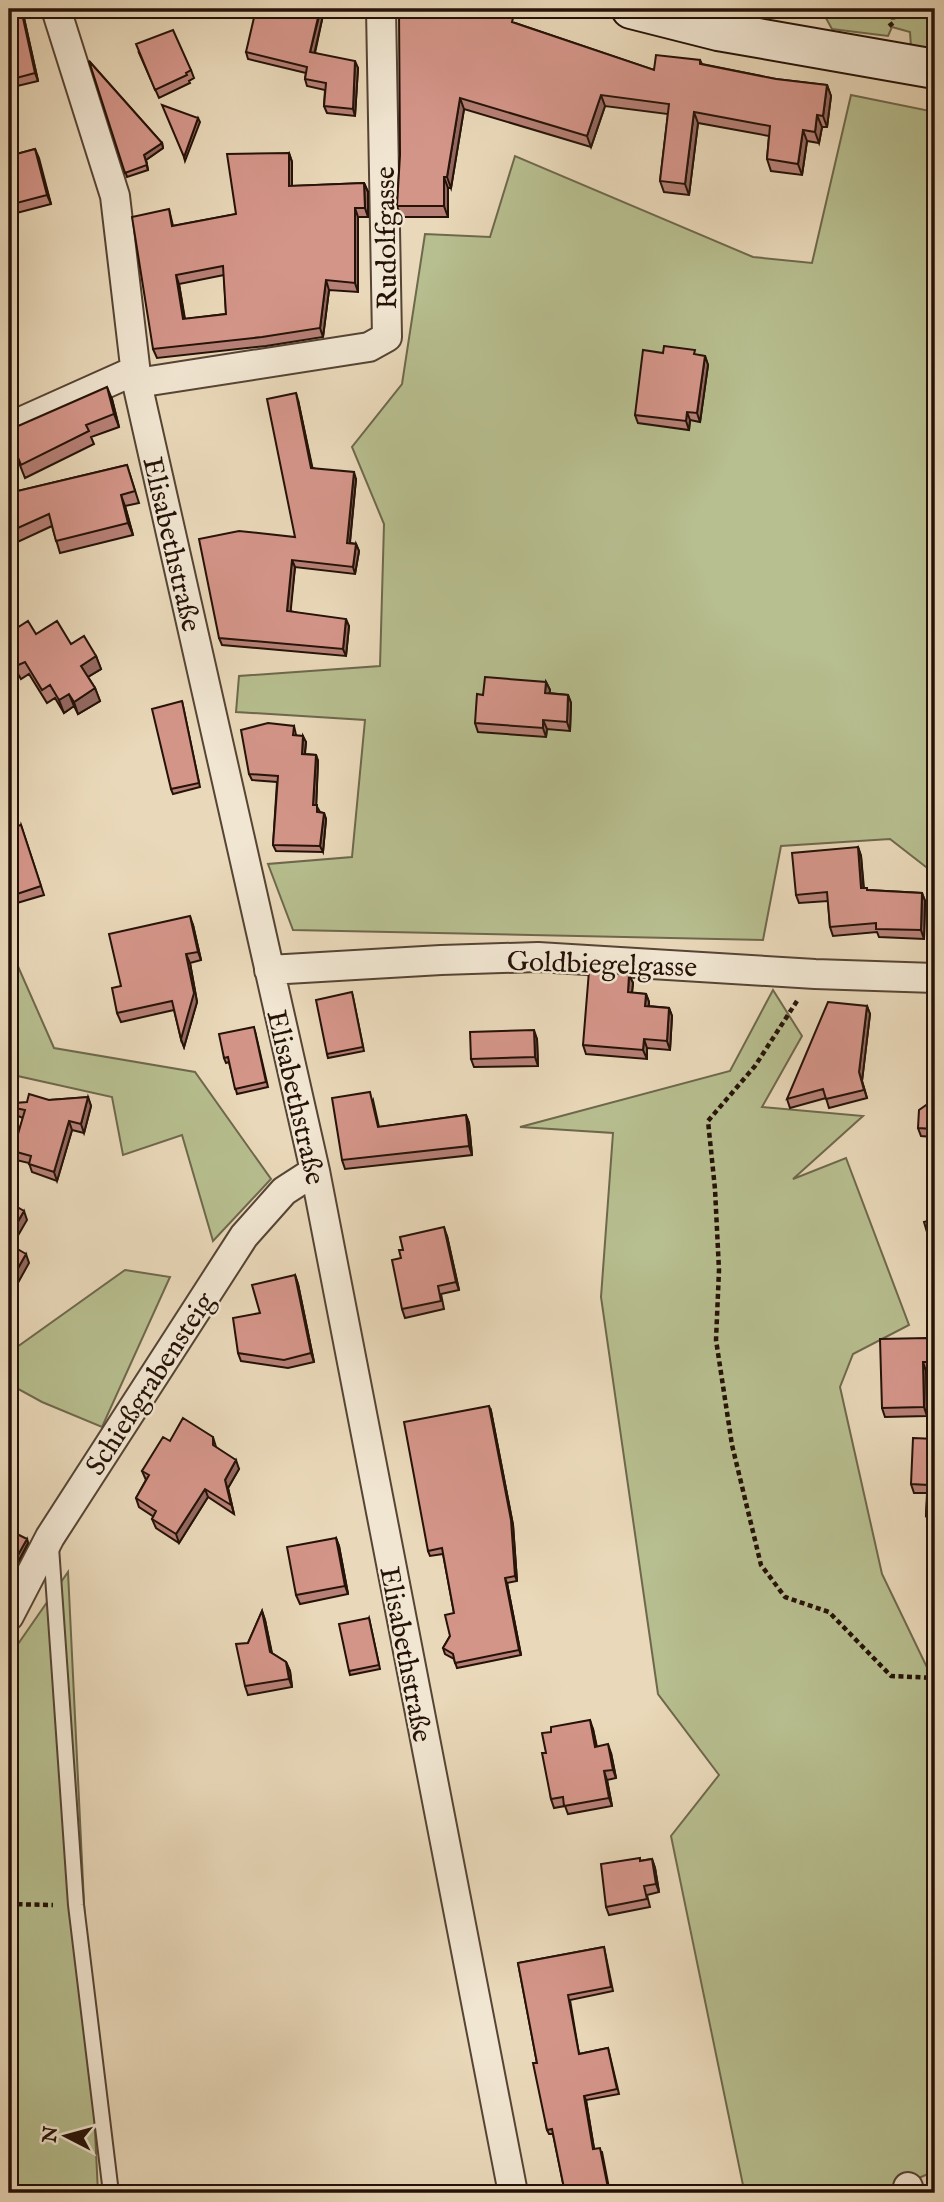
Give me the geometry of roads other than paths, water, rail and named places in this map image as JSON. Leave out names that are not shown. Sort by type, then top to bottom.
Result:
[{"type":"main road","points":[[631,9],[718,31],[935,69]]},
{"type":"street","name":"Elisabethstraße","points":[[56,9],[115,196],[136,377],[314,1171],[513,2193]]},
{"type":"street","name":"Rudolfgasse","points":[[136,377],[369,347],[387,337],[381,9]]},
{"type":"street","points":[[9,427],[136,377]]},
{"type":"street","name":"Goldbiegelgasse","points":[[269,970],[538,957],[815,974],[935,978]]},
{"type":"street","name":"Schießgrabensteig","points":[[9,1616],[50,1537],[244,1236],[284,1191],[314,1171]]},
{"type":"lane","points":[[50,1537],[76,1905],[111,2193]]}]
